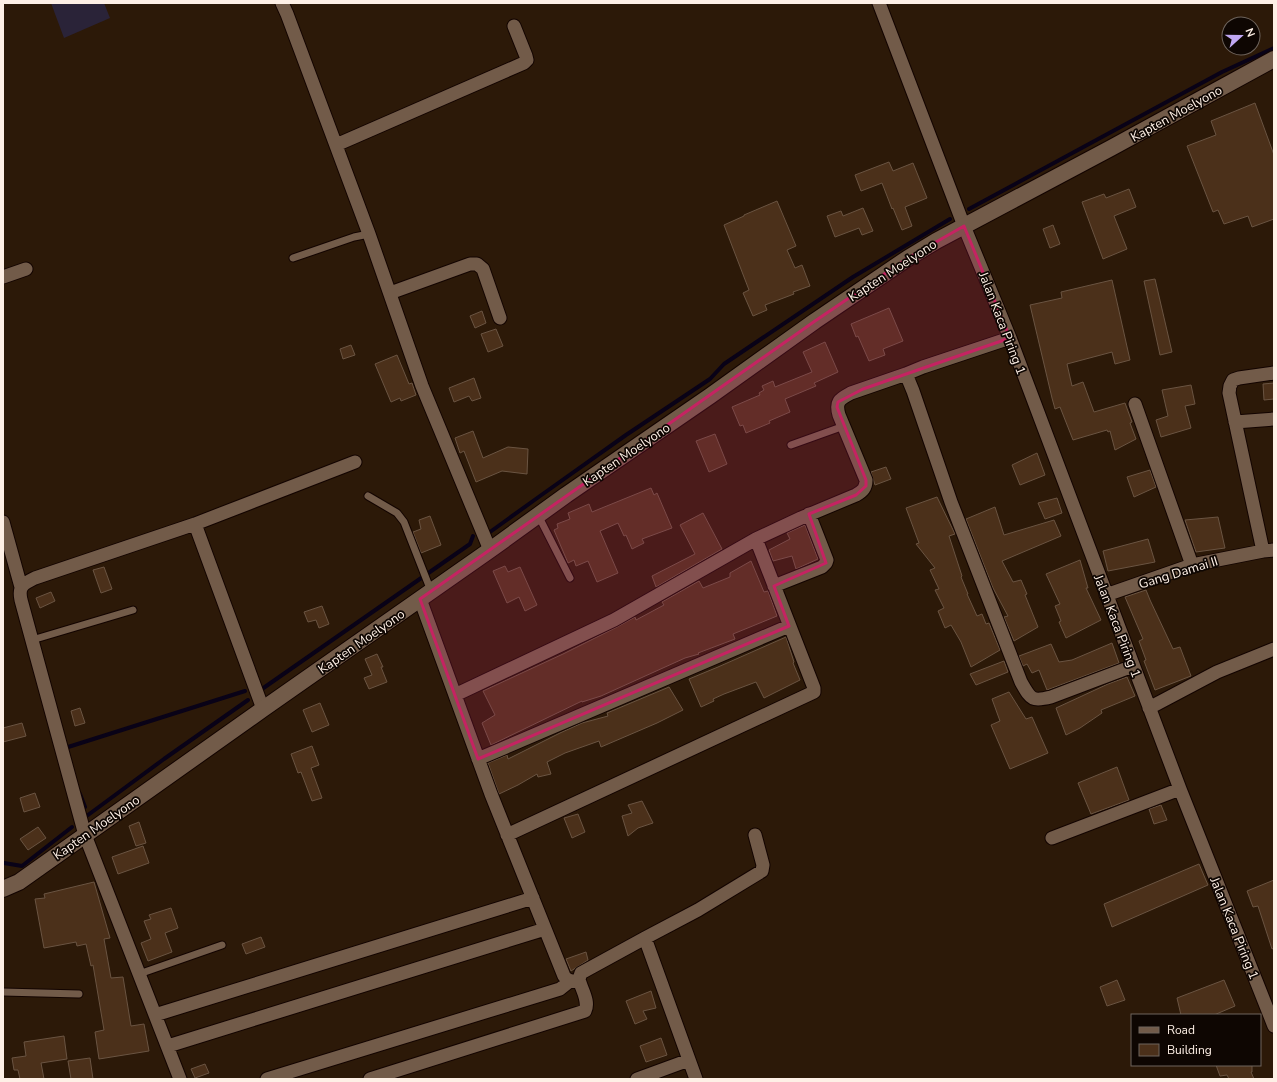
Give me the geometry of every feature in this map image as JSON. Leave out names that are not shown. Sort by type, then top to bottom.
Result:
[{"type":"street","points":[[282,3],[369,234],[422,386],[490,550]]},
{"type":"street","name":"Jalan Kaca Piring 1","points":[[879,3],[964,226],[1010,338],[1148,708],[1274,1026]]},
{"type":"street","points":[[336,145],[524,63],[526,56],[514,26]]},
{"type":"street","name":"Kapten Moelyono","points":[[3,889],[19,882],[538,515],[815,321],[895,267],[936,241],[1112,148],[1274,59]]},
{"type":"street","points":[[390,293],[470,264],[477,264],[483,269],[500,318]]},
{"type":"street","points":[[3,277],[26,269]]},
{"type":"street","points":[[455,695],[614,620],[756,539],[863,491],[866,486],[866,480],[837,407],[838,402],[844,397],[863,388],[1010,338]]},
{"type":"street","points":[[1268,550],[1236,422],[1230,386],[1233,380],[1239,378],[1274,373]]},
{"type":"street","points":[[906,374],[913,390],[951,502],[1021,682],[1029,696],[1038,700],[1051,697],[1133,666]]},
{"type":"street","points":[[1135,404],[1192,565]]},
{"type":"street","points":[[1236,422],[1274,419]]},
{"type":"street","points":[[20,587],[35,578],[195,524],[355,462]]},
{"type":"street","points":[[774,586],[822,567],[826,563],[827,560],[809,514]]},
{"type":"street","points":[[3,522],[20,587],[21,600],[85,835],[180,1079]]},
{"type":"street","points":[[195,524],[263,709]]},
{"type":"street","points":[[507,835],[814,692],[814,688],[756,539]]},
{"type":"street","name":"Gang Damai II","points":[[1106,595],[1192,565],[1268,550]]},
{"type":"street","points":[[370,1079],[581,1013],[585,1011],[587,1006],[586,1001],[575,982],[566,979],[564,976],[507,835],[455,695],[426,595]]},
{"type":"street","points":[[478,759],[789,626]]},
{"type":"street","points":[[1148,708],[1217,672],[1274,649]]},
{"type":"street","points":[[1052,838],[1180,789]]},
{"type":"street","points":[[267,1079],[560,990],[575,982],[581,973],[698,910],[762,871],[763,865],[755,835]]},
{"type":"street","points":[[155,1015],[533,898]]},
{"type":"street","points":[[168,1046],[545,929]]},
{"type":"street","points":[[645,938],[696,1079]]},
{"type":"street","points":[[637,1079],[689,1060]]},
{"type":"lane","points":[[293,258],[354,237],[369,234]]},
{"type":"lane","points":[[791,445],[844,426]]},
{"type":"lane","points":[[368,496],[397,513],[404,522],[426,595]]},
{"type":"lane","points":[[538,515],[570,578]]},
{"type":"lane","points":[[32,640],[133,610]]},
{"type":"lane","points":[[139,974],[222,945]]},
{"type":"lane","points":[[3,992],[79,994]]},
{"type":"highlighted area","points":[[964,226],[1010,338],[863,389],[838,402],[837,407],[866,480],[866,486],[856,495],[809,514],[826,563],[774,586],[789,626],[478,759],[420,599],[815,321],[908,258]]},
{"type":"shaded area","points":[[51,3],[104,3],[110,18],[64,38]]},
{"type":"building","points":[[1255,103],[1274,155],[1274,219],[1252,227],[1248,216],[1224,224],[1218,210],[1213,212],[1187,146],[1216,135],[1211,121]]},
{"type":"building","points":[[889,162],[893,171],[913,163],[927,198],[905,207],[912,226],[902,230],[882,183],[861,191],[855,175]]},
{"type":"building","points":[[1129,189],[1136,207],[1114,216],[1127,249],[1103,259],[1082,202],[1104,194],[1106,198]]},
{"type":"building","points":[[777,201],[796,246],[787,250],[795,268],[802,265],[810,286],[765,305],[767,310],[753,316],[743,293],[749,290],[724,225]]},
{"type":"building","points":[[863,208],[873,231],[862,235],[859,228],[835,237],[827,216],[841,211],[843,216]]},
{"type":"building","points":[[1053,225],[1060,244],[1050,248],[1043,229]]},
{"type":"building","points":[[1155,279],[1172,352],[1160,355],[1144,281]]},
{"type":"building","points":[[1112,280],[1130,360],[1115,364],[1112,352],[1067,364],[1072,386],[1083,382],[1094,412],[1125,403],[1136,439],[1115,450],[1110,431],[1108,432],[1107,430],[1073,440],[1060,407],[1055,409],[1030,305],[1062,298],[1061,292]]},
{"type":"building","points":[[889,308],[903,341],[883,349],[885,355],[869,361],[851,324]]},
{"type":"building","points":[[482,311],[486,323],[475,328],[470,316]]},
{"type":"building","points":[[496,329],[503,346],[488,352],[481,334]]},
{"type":"building","points":[[825,342],[838,372],[814,383],[816,386],[785,399],[790,412],[769,421],[770,423],[746,433],[743,425],[740,426],[732,407],[760,395],[759,393],[764,390],[762,386],[773,381],[775,387],[812,372],[803,352]]},
{"type":"building","points":[[351,345],[355,355],[343,359],[340,349]]},
{"type":"building","points":[[397,355],[409,384],[412,383],[416,395],[401,401],[400,398],[391,402],[375,364]]},
{"type":"building","points":[[474,378],[481,398],[472,401],[469,396],[454,402],[449,388]]},
{"type":"building","points":[[1274,383],[1274,399],[1264,400],[1263,384]]},
{"type":"building","points":[[1191,385],[1195,404],[1185,406],[1191,428],[1161,437],[1156,420],[1168,416],[1162,390]]},
{"type":"building","points":[[473,431],[483,458],[508,447],[528,449],[527,474],[502,471],[476,482],[464,451],[460,453],[455,438]]},
{"type":"building","points":[[715,434],[727,464],[709,472],[696,441]]},
{"type":"building","points":[[1037,453],[1045,475],[1020,485],[1012,465]]},
{"type":"building","points":[[886,467],[891,479],[875,485],[871,472]]},
{"type":"building","points":[[1150,470],[1156,487],[1134,497],[1127,477]]},
{"type":"building","points":[[651,488],[654,495],[657,493],[672,528],[642,539],[644,543],[632,549],[626,535],[624,536],[618,523],[600,531],[618,573],[597,582],[588,561],[576,566],[574,560],[568,563],[554,530],[558,528],[557,524],[570,519],[568,513],[589,504],[592,512]]},
{"type":"building","points":[[937,497],[955,534],[949,536],[967,594],[977,616],[982,614],[986,624],[989,623],[1000,650],[971,667],[961,642],[951,625],[945,628],[938,611],[944,608],[935,590],[939,589],[930,570],[935,568],[916,544],[919,543],[906,508]]},
{"type":"building","points":[[1057,498],[1062,513],[1045,519],[1038,503]]},
{"type":"building","points":[[995,507],[1004,535],[1054,520],[1061,536],[1002,561],[1013,582],[1021,580],[1027,594],[1025,595],[1038,627],[1014,641],[1004,617],[1008,616],[993,588],[966,519]]},
{"type":"building","points":[[703,513],[722,549],[656,587],[652,576],[695,554],[680,525]]},
{"type":"building","points":[[430,516],[441,545],[421,553],[413,532],[421,529],[419,520]]},
{"type":"building","points":[[1218,517],[1225,548],[1196,552],[1185,520]]},
{"type":"building","points":[[805,525],[818,559],[796,569],[792,556],[773,561],[769,550],[790,539],[787,533]]},
{"type":"building","points":[[1148,539],[1155,562],[1108,571],[1103,551]]},
{"type":"building","points":[[1080,560],[1088,588],[1086,588],[1101,620],[1066,638],[1059,622],[1061,621],[1055,606],[1060,604],[1046,574]]},
{"type":"building","points":[[751,561],[764,592],[768,591],[777,616],[733,634],[735,639],[698,653],[699,654],[685,658],[601,696],[582,701],[491,745],[482,723],[495,715],[483,691],[563,654],[635,617],[636,620],[664,605],[662,602],[699,581],[703,588],[730,577],[730,573]]},
{"type":"building","points":[[505,566],[508,572],[520,567],[537,605],[525,611],[519,597],[507,603],[493,571]]},
{"type":"building","points":[[104,567],[112,589],[101,593],[93,570]]},
{"type":"building","points":[[1146,590],[1173,649],[1180,647],[1191,676],[1155,690],[1144,661],[1146,660],[1139,641],[1143,639],[1125,597]]},
{"type":"building","points":[[51,592],[55,601],[40,608],[36,598]]},
{"type":"building","points":[[322,606],[329,624],[319,628],[316,620],[308,622],[304,612]]},
{"type":"building","points":[[786,637],[794,662],[793,663],[800,680],[764,698],[756,682],[713,699],[714,701],[701,707],[689,679]]},
{"type":"building","points":[[1112,643],[1119,663],[1047,690],[1039,670],[1032,673],[1027,664],[1023,666],[1019,656],[1051,644],[1059,662],[1072,660]]},
{"type":"building","points":[[377,654],[383,667],[381,667],[387,682],[369,689],[364,678],[372,675],[365,659]]},
{"type":"building","points":[[1004,661],[1008,672],[976,685],[970,674]]},
{"type":"building","points":[[1127,677],[1135,696],[1101,710],[1102,713],[1080,728],[1066,735],[1056,708]]},
{"type":"building","points":[[669,687],[683,710],[601,747],[599,741],[565,753],[547,762],[551,774],[538,777],[537,774],[499,794],[488,763],[507,755],[508,759],[582,723],[608,716],[607,713]]},
{"type":"building","points":[[1009,692],[1026,719],[1032,717],[1048,753],[1010,769],[991,725],[1000,721],[992,699]]},
{"type":"building","points":[[320,703],[329,725],[312,732],[303,710]]},
{"type":"building","points":[[80,708],[85,723],[75,726],[71,711]]},
{"type":"building","points":[[22,723],[26,736],[3,742],[3,728]]},
{"type":"building","points":[[312,746],[319,765],[311,768],[322,798],[312,801],[301,772],[298,773],[291,754]]},
{"type":"building","points":[[1117,767],[1129,800],[1091,814],[1078,783]]},
{"type":"building","points":[[35,793],[40,807],[24,812],[20,798]]},
{"type":"building","points":[[642,801],[653,823],[638,828],[628,836],[622,816],[632,813],[628,805]]},
{"type":"building","points":[[1161,805],[1167,820],[1154,824],[1149,809]]},
{"type":"building","points":[[578,814],[585,832],[572,838],[564,818]]},
{"type":"building","points":[[139,822],[146,843],[136,846],[129,826]]},
{"type":"building","points":[[38,827],[46,838],[28,850],[20,839]]},
{"type":"building","points":[[143,846],[149,863],[118,874],[112,857]]},
{"type":"building","points":[[1199,864],[1208,885],[1112,927],[1104,904]]},
{"type":"building","points":[[1274,880],[1274,948],[1272,949],[1258,906],[1253,907],[1247,891]]},
{"type":"building","points":[[94,882],[110,938],[104,939],[111,978],[123,977],[131,1026],[144,1024],[149,1051],[99,1059],[95,1032],[104,1030],[93,965],[91,966],[86,944],[77,946],[76,942],[44,948],[35,899],[45,898],[44,894]]},
{"type":"building","points":[[171,908],[178,928],[165,933],[172,952],[148,961],[141,943],[151,939],[144,921],[151,919],[149,915]]},
{"type":"building","points":[[261,937],[265,947],[246,954],[242,944]]},
{"type":"building","points":[[586,952],[588,960],[571,971],[566,959]]},
{"type":"building","points":[[1117,980],[1125,1000],[1107,1006],[1100,987]]},
{"type":"building","points":[[1224,980],[1235,1006],[1216,1014],[1181,1014],[1177,998]]},
{"type":"building","points":[[651,991],[656,1008],[643,1011],[647,1019],[635,1024],[626,1001]]},
{"type":"building","points":[[64,1036],[67,1059],[41,1063],[44,1079],[20,1079],[18,1070],[14,1070],[12,1058],[26,1056],[24,1042]]},
{"type":"building","points":[[661,1038],[667,1055],[646,1062],[640,1046]]},
{"type":"building","points":[[90,1058],[93,1079],[71,1079],[68,1061]]},
{"type":"building","points":[[205,1064],[209,1073],[195,1078],[191,1069]]},
{"type":"building","points":[[1216,1066],[1252,1066],[1251,1072],[1254,1079],[1229,1079],[1227,1075],[1220,1076]]},
{"type":"waterway","points":[[969,209],[1222,72],[1274,48]]},
{"type":"waterway","points":[[490,532],[626,435],[710,379],[724,364],[853,277],[950,219]]},
{"type":"waterway","points":[[262,689],[470,544],[473,536]]},
{"type":"waterway","points":[[66,749],[65,748],[245,691]]},
{"type":"waterway","points":[[88,815],[248,700]]},
{"type":"waterway","points":[[80,794],[85,807]]},
{"type":"waterway","points":[[4,863],[22,866],[72,827]]}]
